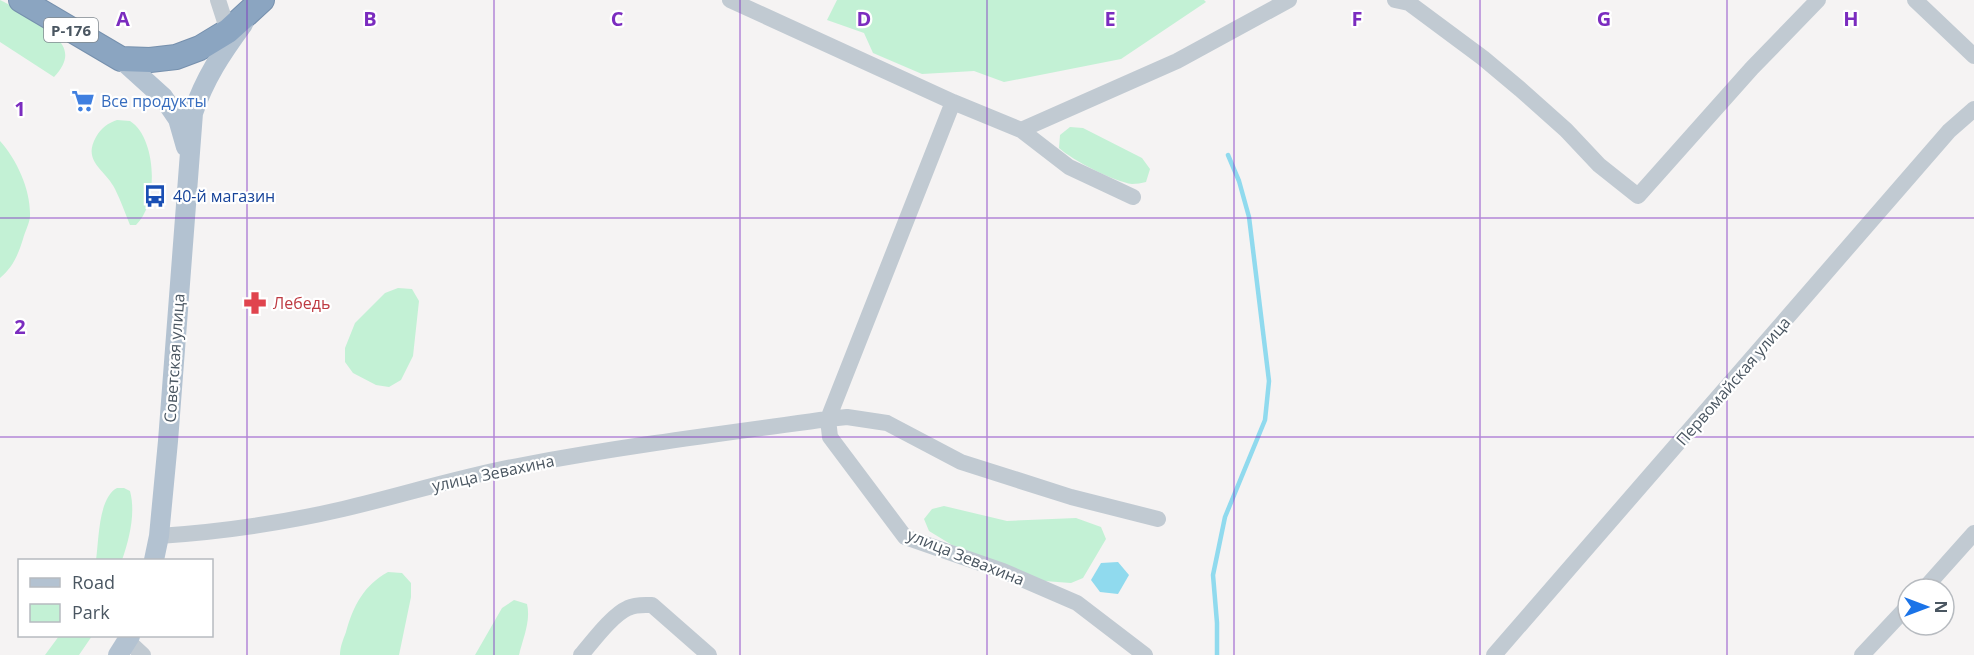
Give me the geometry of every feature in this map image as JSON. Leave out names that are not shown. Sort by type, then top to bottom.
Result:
[{"type":"highway","name":"Р-176","points":[[21,0],[121,59],[150,60],[176,57],[201,48],[228,31],[261,1]]},
{"type":"main road","name":"Советская улица","points":[[154,559],[159,536],[193,113],[202,88],[218,58],[261,1]]},
{"type":"main road","name":"Советская улица","points":[[121,59],[163,97],[178,120],[189,155]]},
{"type":"street","points":[[218,0],[228,31]]},
{"type":"street","points":[[730,0],[953,102],[1021,130],[1069,167],[1134,197]]},
{"type":"street","points":[[1021,130],[1177,61],[1288,0]]},
{"type":"street","points":[[1395,0],[1409,3],[1483,58],[1566,130],[1599,165],[1638,196],[1752,68],[1818,0]]},
{"type":"street","points":[[1915,0],[1974,56]]},
{"type":"street","points":[[828,419],[953,102]]},
{"type":"street","name":"Первомайская улица","points":[[1494,655],[1949,132],[1974,109]]},
{"type":"street","name":"улица Зевахина","points":[[159,536],[194,534],[342,509],[522,465],[672,441],[847,417],[887,423],[961,462],[1071,497],[1158,519]]},
{"type":"street","name":"улица Зевахина","points":[[828,419],[830,437],[905,537],[1003,571],[1077,603],[1145,655]]},
{"type":"street","points":[[1935,577],[1974,534]]},
{"type":"street","points":[[581,655],[615,617],[627,608],[639,605],[652,605],[709,655]]},
{"type":"street","points":[[1862,655],[1896,619]]},
{"type":"street","points":[[125,644],[143,655]]},
{"type":"green space","points":[[0,0],[49,32],[62,44],[65,59],[54,77],[0,42]]},
{"type":"green space","points":[[837,0],[1204,0],[1206,2],[1121,59],[1004,82],[974,71],[922,74],[873,53],[864,33],[827,20]]},
{"type":"green space","points":[[117,120],[130,121],[139,129],[146,141],[150,156],[152,172],[149,202],[136,225],[130,225],[115,189],[93,159],[92,146],[96,137],[108,124]]},
{"type":"green space","points":[[1070,127],[1083,128],[1142,158],[1150,169],[1146,182],[1132,184],[1115,179],[1065,153],[1059,148],[1060,135]]},
{"type":"green space","points":[[0,141],[22,176],[28,196],[30,217],[17,255],[12,265],[0,278]]},
{"type":"green space","points":[[398,288],[412,289],[419,301],[413,356],[401,380],[389,387],[376,385],[353,373],[345,362],[345,348],[355,323],[385,293]]},
{"type":"green space","points":[[117,488],[130,491],[132,517],[127,544],[122,559],[96,559],[103,510],[111,493]]},
{"type":"green space","points":[[944,506],[1007,521],[1076,518],[1101,527],[1106,539],[1083,578],[1071,583],[1044,581],[952,545],[929,531],[924,519],[932,509]]},
{"type":"green space","points":[[388,572],[402,573],[411,583],[411,597],[399,655],[340,655],[356,605],[372,583]]},
{"type":"green space","points":[[514,600],[527,604],[528,610],[519,655],[475,655],[502,608]]},
{"type":"green space","points":[[58,637],[91,637],[79,655],[45,655]]},
{"type":"water","points":[[1118,562],[1129,575],[1118,594],[1100,592],[1091,580],[1101,563]]},
{"type":"waterway","points":[[1217,655],[1213,575],[1225,517],[1265,420],[1269,381],[1249,217],[1239,181],[1228,155]]},
{"type":"place","name":"Все продукты","points":[[83,101]]},
{"type":"place","name":"40-й магазин","points":[[155,196]]},
{"type":"place","name":"Лебедь","points":[[255,303]]}]
